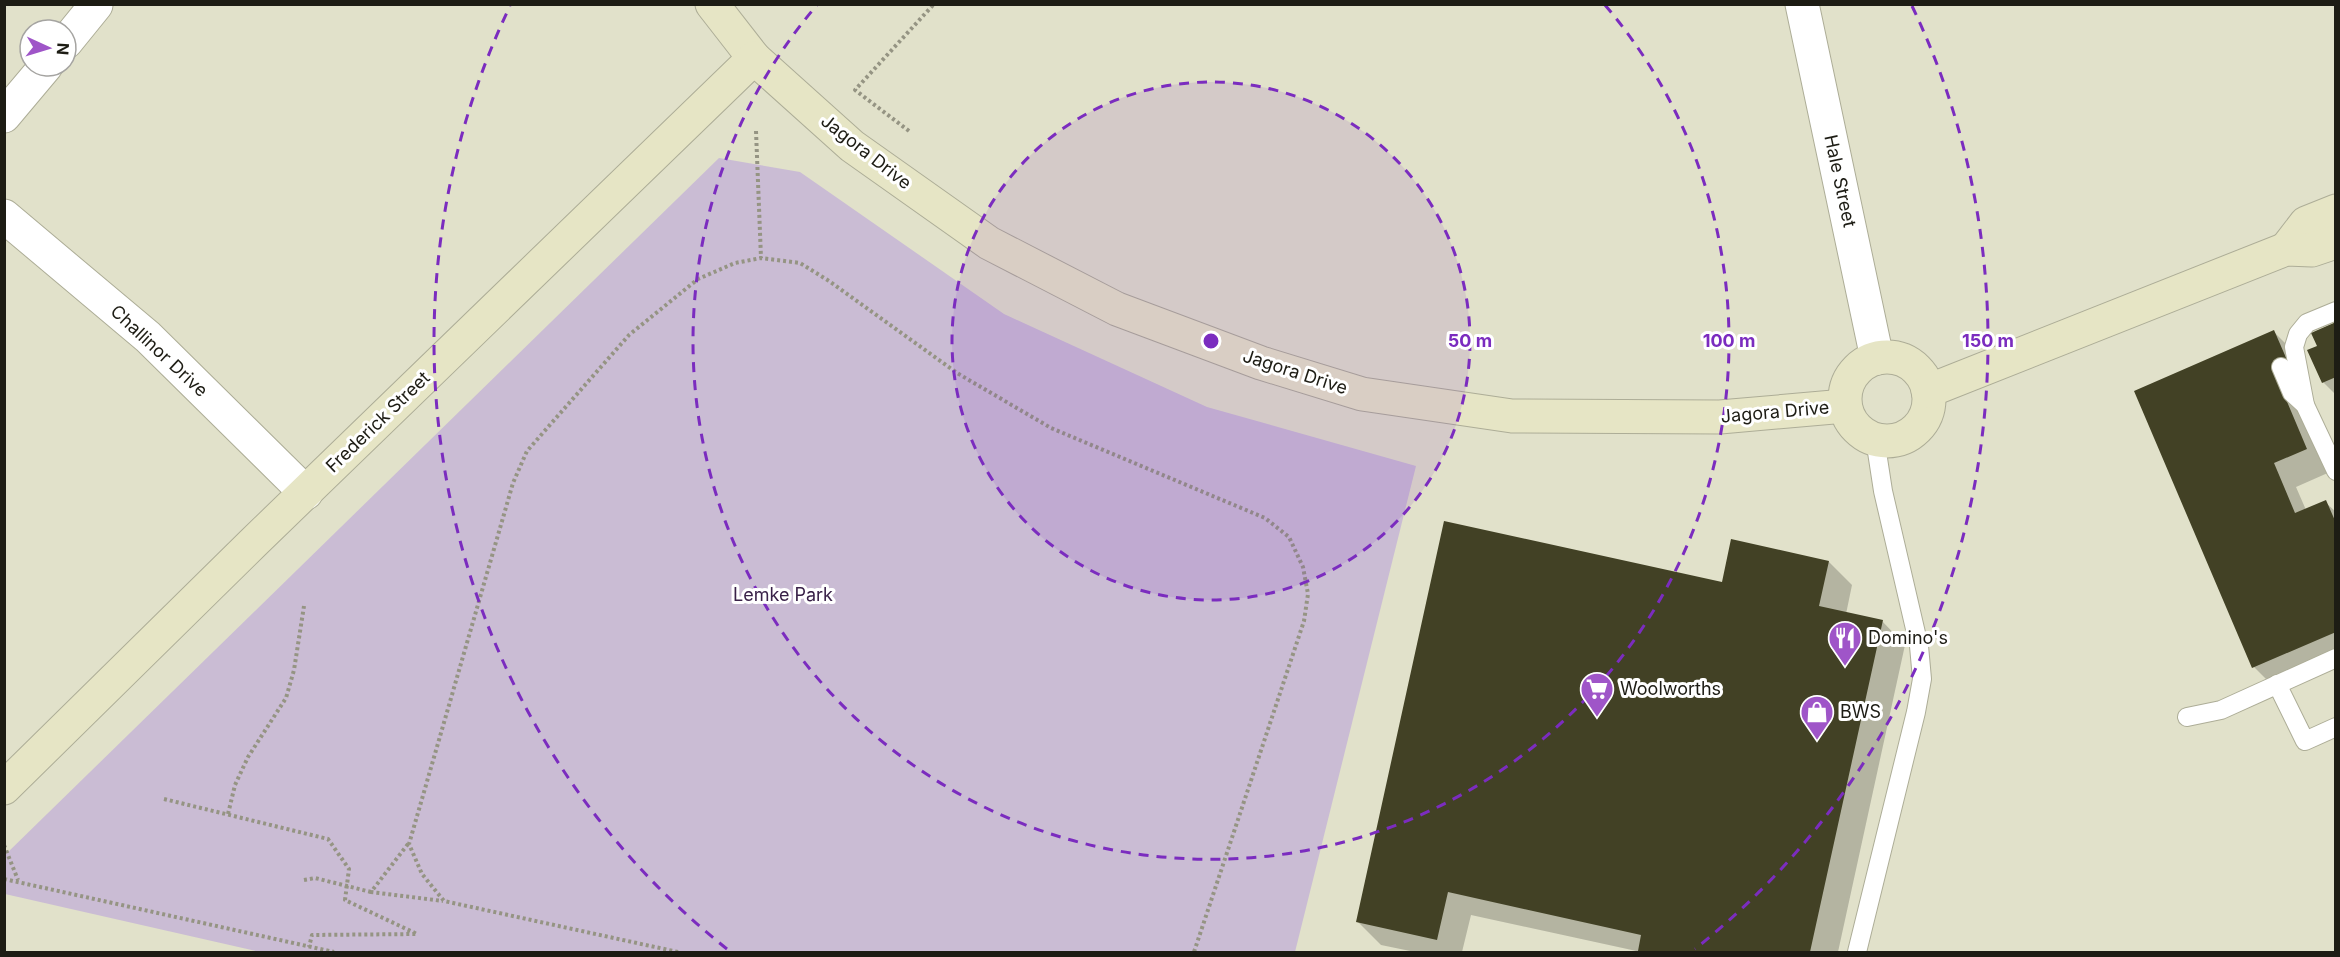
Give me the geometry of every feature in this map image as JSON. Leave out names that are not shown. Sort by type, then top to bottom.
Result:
[{"type":"street","name":"Jagora Drive","points":[[712,4],[754,58],[852,146],[989,243],[1117,309],[1261,363],[1362,393],[1512,416],[1720,417],[1845,406]]},
{"type":"street","name":"Hale Street","points":[[1802,4],[1877,358]]},
{"type":"street","points":[[78,27],[96,5]]},
{"type":"street","name":"Frederick Street","points":[[4,788],[754,58]]},
{"type":"street","points":[[4,116],[36,78]]},
{"type":"street","points":[[1928,392],[2286,249],[2306,223],[2329,224],[2329,192],[2336,186]]},
{"type":"street","name":"Challinor Drive","points":[[4,216],[148,337],[306,493]]},
{"type":"street","points":[[1892,357],[1910,363],[1921,374],[1928,392],[1928,406],[1924,420],[1907,436],[1889,441],[1875,439],[1859,430],[1850,419],[1845,406],[1849,381],[1857,370],[1877,358],[1892,357]]},
{"type":"lane","points":[[2336,311],[2307,323],[2298,334],[2294,347],[2305,405],[2336,471]]},
{"type":"lane","points":[[2281,367],[2292,393],[2305,405]]},
{"type":"lane","points":[[1857,952],[1916,712],[1922,679],[1919,646],[1882,491],[1875,439]]},
{"type":"lane","points":[[2187,717],[2221,710],[2336,658]]},
{"type":"lane","points":[[2277,684],[2305,741],[2336,727]]},
{"type":"path","points":[[909,130],[855,90],[934,4]]},
{"type":"path","points":[[756,131],[761,258]]},
{"type":"path","points":[[371,892],[409,844],[513,483],[527,451],[629,335],[698,279],[735,263],[761,258],[800,263],[830,281],[957,373],[1051,428],[1265,518],[1289,537],[1303,567],[1308,594],[1304,621],[1194,952]]},
{"type":"path","points":[[228,814],[235,785],[248,757],[286,698],[294,670],[304,606]]},
{"type":"path","points":[[164,799],[328,839],[349,869],[345,900],[417,934],[312,935],[309,947]]},
{"type":"path","points":[[409,844],[422,874],[444,901]]},
{"type":"path","points":[[4,845],[18,881]]},
{"type":"path","points":[[304,880],[315,878],[371,892],[444,901],[678,952]]},
{"type":"path","points":[[4,879],[298,944],[320,951],[334,952]]},
{"type":"path","points":[[298,944],[302,952]]},
{"type":"green space","name":"Lemke Park","points":[[719,158],[800,172],[1004,314],[1207,407],[1416,466],[1295,952],[260,952],[5,894],[5,855]]},
{"type":"building","points":[[2336,322],[2336,377],[2322,383],[2307,350],[2317,346],[2311,333]]},
{"type":"building","points":[[2274,330],[2287,360],[2272,366],[2307,449],[2274,463],[2295,513],[2326,500],[2336,523],[2336,632],[2252,668],[2134,391]]},
{"type":"building","points":[[1444,521],[1722,582],[1731,539],[1829,561],[1819,606],[1883,620],[1810,952],[1638,951],[1641,935],[1448,892],[1437,940],[1356,922]]},
{"type":"place","name":"Domino's","points":[[1845,667]]},
{"type":"place","name":"Woolworths","points":[[1597,718]]},
{"type":"place","name":"BWS","points":[[1817,741]]}]
